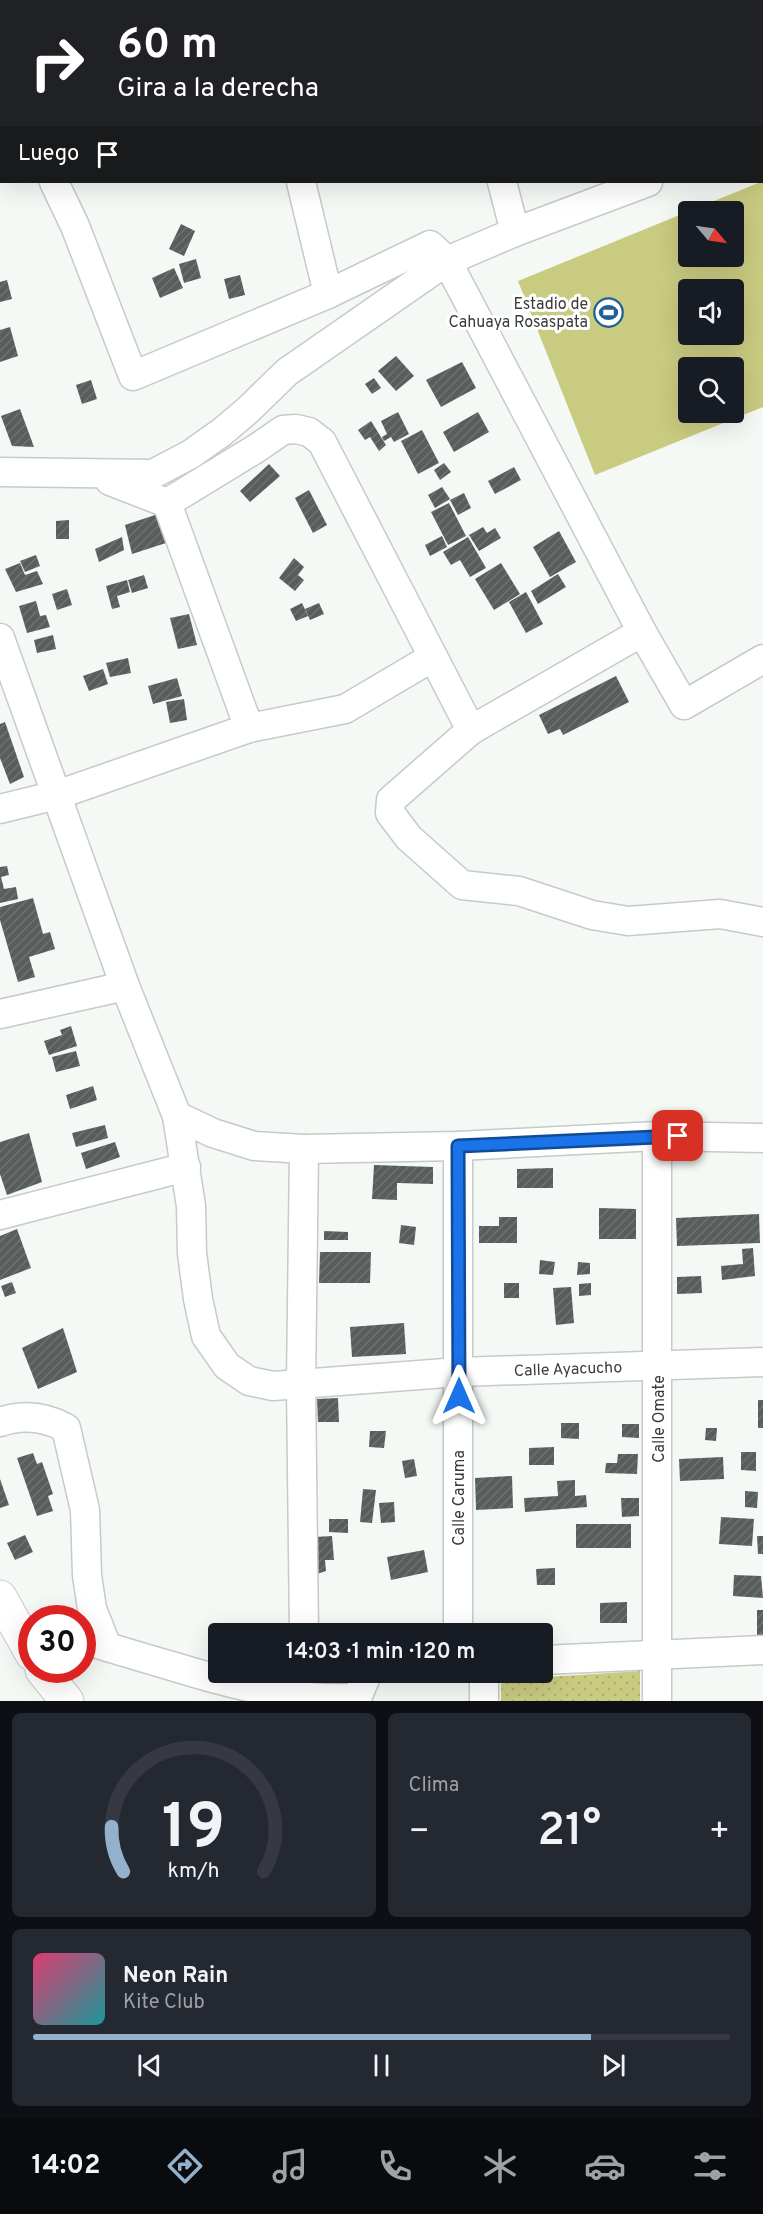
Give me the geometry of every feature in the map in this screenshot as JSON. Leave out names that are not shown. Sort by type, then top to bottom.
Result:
[{"type":"main road","points":[[52,1683],[67,1701]]},
{"type":"street","points":[[54,183],[75,226],[133,376],[328,294],[430,245],[447,261],[642,632],[684,705],[763,658]]},
{"type":"street","points":[[301,183],[328,294]]},
{"type":"street","points":[[502,183],[515,232]]},
{"type":"street","points":[[0,472],[153,474],[191,454],[248,410],[287,372],[447,261],[515,232],[645,183]]},
{"type":"street","points":[[167,503],[284,430],[296,429],[309,432],[322,442],[471,730]]},
{"type":"street","points":[[93,474],[167,503],[249,728]]},
{"type":"street","points":[[642,632],[471,730],[391,800],[390,813],[409,838],[462,885],[519,891],[592,915],[628,921],[720,914],[763,922]]},
{"type":"street","name":"Calle Ayacucho","points":[[0,640],[125,986],[177,1116],[191,1206],[192,1253],[198,1299],[206,1336],[227,1366],[249,1381],[273,1386],[459,1372],[763,1362]]},
{"type":"street","points":[[0,809],[57,795],[249,728],[345,709],[433,657]]},
{"type":"street","points":[[0,1014],[125,986]]},
{"type":"street","points":[[177,1116],[213,1133],[254,1146],[304,1149],[458,1146],[657,1136],[763,1138]]},
{"type":"street","name":"Calle Omate","points":[[657,1136],[657,1701]]},
{"type":"street","name":"Calle Caruma","points":[[458,1146],[458,1623]]},
{"type":"street","points":[[304,1149],[301,1385],[304,1623]]},
{"type":"street","points":[[0,1215],[186,1167]]},
{"type":"street","points":[[0,1422],[31,1416],[50,1419],[66,1428],[85,1510],[87,1575],[91,1605]]},
{"type":"street","points":[[96,1643],[234,1685],[305,1685],[337,1700],[357,1700],[364,1683]]},
{"type":"street","points":[[553,1660],[763,1650]]},
{"type":"street","points":[[484,1683],[484,1701]]},
{"type":"green space","name":"Estadio de Cahuaya Rosaspata","points":[[763,183],[763,407],[744,415],[744,357],[678,357],[678,423],[723,423],[595,475],[518,281],[678,216],[678,267],[744,267],[744,201],[714,201]]},
{"type":"green space","points":[[640,1671],[640,1701],[501,1701],[501,1683],[553,1683],[553,1677]]},
{"type":"building","points":[[181,224],[195,231],[184,256],[169,249]]},
{"type":"building","points":[[196,259],[201,278],[184,283],[179,264]]},
{"type":"building","points":[[174,268],[183,288],[160,298],[152,278]]},
{"type":"building","points":[[240,275],[245,295],[229,299],[224,279]]},
{"type":"building","points":[[7,280],[12,299],[0,302],[0,282]]},
{"type":"building","points":[[10,327],[18,356],[0,362],[0,330]]},
{"type":"building","points":[[396,356],[414,376],[396,391],[378,371]]},
{"type":"building","points":[[462,362],[476,388],[441,407],[426,380]]},
{"type":"building","points":[[374,378],[381,388],[372,394],[365,384]]},
{"type":"building","points":[[91,380],[97,399],[82,404],[76,385]]},
{"type":"building","points":[[20,409],[34,447],[12,446],[1,416]]},
{"type":"building","points":[[398,412],[409,434],[394,442],[391,437],[384,441],[382,437],[387,434],[381,421]]},
{"type":"building","points":[[478,412],[489,432],[454,452],[443,432]]},
{"type":"building","points":[[371,421],[386,445],[379,451],[370,437],[365,440],[358,430]]},
{"type":"building","points":[[422,430],[439,463],[418,474],[401,441]]},
{"type":"building","points":[[444,463],[451,472],[440,480],[434,470]]},
{"type":"building","points":[[269,464],[280,476],[250,502],[240,491]]},
{"type":"building","points":[[514,467],[521,480],[495,494],[488,481]]},
{"type":"building","points":[[442,487],[450,499],[435,508],[428,495]]},
{"type":"building","points":[[309,490],[327,525],[313,533],[295,498]]},
{"type":"building","points":[[464,493],[471,508],[458,515],[450,500]]},
{"type":"building","points":[[449,503],[466,536],[448,545],[431,512]]},
{"type":"building","points":[[158,514],[166,543],[132,554],[125,525]]},
{"type":"building","points":[[69,520],[69,539],[56,539],[56,521]]},
{"type":"building","points":[[483,527],[487,533],[495,528],[501,538],[479,551],[469,535]]},
{"type":"building","points":[[559,531],[576,562],[550,577],[533,547]]},
{"type":"building","points":[[442,536],[447,547],[430,556],[425,545]]},
{"type":"building","points":[[122,537],[124,550],[99,562],[95,549]]},
{"type":"building","points":[[468,537],[486,568],[470,577],[460,560],[451,565],[443,552]]},
{"type":"building","points":[[36,555],[40,566],[25,572],[20,561]]},
{"type":"building","points":[[294,558],[304,567],[298,575],[304,580],[295,591],[279,578]]},
{"type":"building","points":[[20,563],[25,575],[37,571],[43,584],[16,592],[5,569]]},
{"type":"building","points":[[501,563],[520,594],[494,610],[475,579]]},
{"type":"building","points":[[558,574],[566,587],[538,604],[531,591]]},
{"type":"building","points":[[144,575],[148,588],[132,593],[128,580]]},
{"type":"building","points":[[127,580],[130,592],[117,596],[120,607],[112,609],[106,586]]},
{"type":"building","points":[[67,589],[72,605],[57,610],[52,594]]},
{"type":"building","points":[[526,592],[543,624],[526,633],[509,602]]},
{"type":"building","points":[[36,601],[40,616],[46,615],[50,627],[27,633],[19,606]]},
{"type":"building","points":[[302,603],[308,616],[296,621],[290,609]]},
{"type":"building","points":[[319,603],[324,614],[310,620],[305,609]]},
{"type":"building","points":[[189,614],[197,645],[178,649],[170,618]]},
{"type":"building","points":[[53,635],[56,649],[37,653],[34,640]]},
{"type":"building","points":[[128,658],[131,673],[110,677],[106,663]]},
{"type":"building","points":[[103,669],[108,684],[89,691],[83,676]]},
{"type":"building","points":[[616,676],[629,702],[563,735],[560,729],[548,734],[539,715]]},
{"type":"building","points":[[177,678],[182,696],[153,704],[148,686]]},
{"type":"building","points":[[184,699],[187,720],[170,723],[166,702]]},
{"type":"building","points":[[5,722],[24,777],[10,784],[0,758],[0,724]]},
{"type":"building","points":[[7,866],[9,875],[1,877],[4,889],[16,887],[18,899],[0,903],[0,867]]},
{"type":"building","points":[[33,898],[43,934],[50,932],[55,949],[29,957],[35,977],[18,982],[0,920],[0,907]]},
{"type":"building","points":[[71,1026],[77,1046],[49,1055],[44,1041],[62,1035],[60,1030]]},
{"type":"building","points":[[76,1051],[80,1066],[56,1072],[52,1057]]},
{"type":"building","points":[[93,1086],[97,1100],[70,1109],[66,1095]]},
{"type":"building","points":[[105,1125],[108,1138],[76,1147],[72,1133]]},
{"type":"building","points":[[29,1133],[42,1182],[7,1195],[0,1174],[0,1142]]},
{"type":"building","points":[[115,1142],[120,1157],[86,1169],[81,1153]]},
{"type":"building","points":[[374,1165],[433,1167],[433,1184],[397,1183],[397,1200],[372,1199]]},
{"type":"building","points":[[553,1168],[553,1188],[517,1188],[517,1169]]},
{"type":"building","points":[[599,1208],[636,1209],[636,1239],[599,1239]]},
{"type":"building","points":[[759,1214],[760,1243],[677,1246],[676,1218]]},
{"type":"building","points":[[499,1217],[517,1217],[517,1243],[479,1243],[479,1226],[499,1226]]},
{"type":"building","points":[[401,1225],[416,1227],[414,1245],[399,1243]]},
{"type":"building","points":[[17,1229],[31,1268],[0,1280],[0,1236]]},
{"type":"building","points":[[324,1231],[348,1232],[348,1240],[324,1240]]},
{"type":"building","points":[[753,1248],[755,1276],[722,1280],[721,1266],[743,1264],[742,1249]]},
{"type":"building","points":[[320,1252],[371,1252],[370,1283],[319,1283]]},
{"type":"building","points":[[540,1260],[555,1262],[553,1275],[539,1274]]},
{"type":"building","points":[[578,1262],[590,1263],[590,1274],[577,1275]]},
{"type":"building","points":[[701,1276],[702,1293],[677,1294],[677,1277]]},
{"type":"building","points":[[12,1282],[16,1293],[5,1297],[1,1286]]},
{"type":"building","points":[[504,1283],[519,1283],[519,1298],[504,1298]]},
{"type":"building","points":[[591,1283],[591,1295],[579,1296],[579,1284]]},
{"type":"building","points":[[571,1287],[574,1323],[556,1325],[553,1288]]},
{"type":"building","points":[[404,1323],[406,1354],[352,1357],[350,1327]]},
{"type":"building","points":[[63,1328],[77,1372],[38,1389],[22,1348]]},
{"type":"building","points":[[338,1398],[339,1422],[318,1422],[317,1399]]},
{"type":"building","points":[[758,1400],[763,1400],[763,1428],[758,1428]]},
{"type":"building","points":[[561,1423],[579,1423],[579,1439],[561,1438]]},
{"type":"building","points":[[622,1424],[639,1424],[639,1438],[622,1437]]},
{"type":"building","points":[[706,1428],[717,1428],[716,1441],[705,1440]]},
{"type":"building","points":[[370,1431],[386,1431],[384,1448],[369,1447]]},
{"type":"building","points":[[554,1447],[554,1465],[529,1465],[529,1448]]},
{"type":"building","points":[[741,1452],[756,1452],[756,1471],[741,1470]]},
{"type":"building","points":[[33,1453],[37,1464],[42,1462],[53,1494],[48,1496],[53,1511],[37,1516],[17,1458]]},
{"type":"building","points":[[618,1454],[638,1454],[637,1474],[605,1473],[606,1463],[617,1463]]},
{"type":"building","points":[[723,1457],[724,1479],[680,1481],[679,1459]]},
{"type":"building","points":[[414,1459],[417,1476],[405,1478],[402,1461]]},
{"type":"building","points":[[512,1476],[513,1508],[476,1510],[475,1478]]},
{"type":"building","points":[[0,1479],[9,1505],[0,1508]]},
{"type":"building","points":[[575,1480],[575,1496],[586,1495],[587,1507],[525,1512],[524,1498],[558,1496],[557,1481]]},
{"type":"building","points":[[363,1489],[376,1490],[372,1523],[360,1522]]},
{"type":"building","points":[[745,1491],[758,1492],[757,1508],[745,1507]]},
{"type":"building","points":[[621,1498],[639,1498],[639,1516],[622,1517]]},
{"type":"building","points":[[394,1502],[395,1522],[381,1523],[379,1503]]},
{"type":"building","points":[[721,1517],[754,1519],[752,1546],[719,1544]]},
{"type":"building","points":[[329,1519],[348,1519],[348,1533],[329,1532]]},
{"type":"building","points":[[576,1524],[631,1524],[631,1548],[576,1548]]},
{"type":"building","points":[[25,1535],[33,1552],[15,1560],[7,1543]]},
{"type":"building","points":[[332,1536],[334,1560],[325,1560],[326,1571],[317,1574],[315,1537]]},
{"type":"building","points":[[757,1536],[763,1536],[763,1554],[758,1554]]},
{"type":"building","points":[[424,1550],[428,1572],[391,1580],[387,1557]]},
{"type":"building","points":[[555,1568],[555,1585],[537,1585],[536,1569]]},
{"type":"building","points":[[734,1575],[761,1576],[763,1598],[733,1596]]},
{"type":"building","points":[[627,1602],[627,1623],[600,1623],[600,1603]]},
{"type":"building","points":[[757,1610],[763,1610],[763,1640],[757,1640]]},
{"type":"place","name":"Estadio de Cahuaya Rosaspata","points":[[609,312]]},
{"type":"route","points":[[459,1396],[458,1146],[678,1136]]}]
